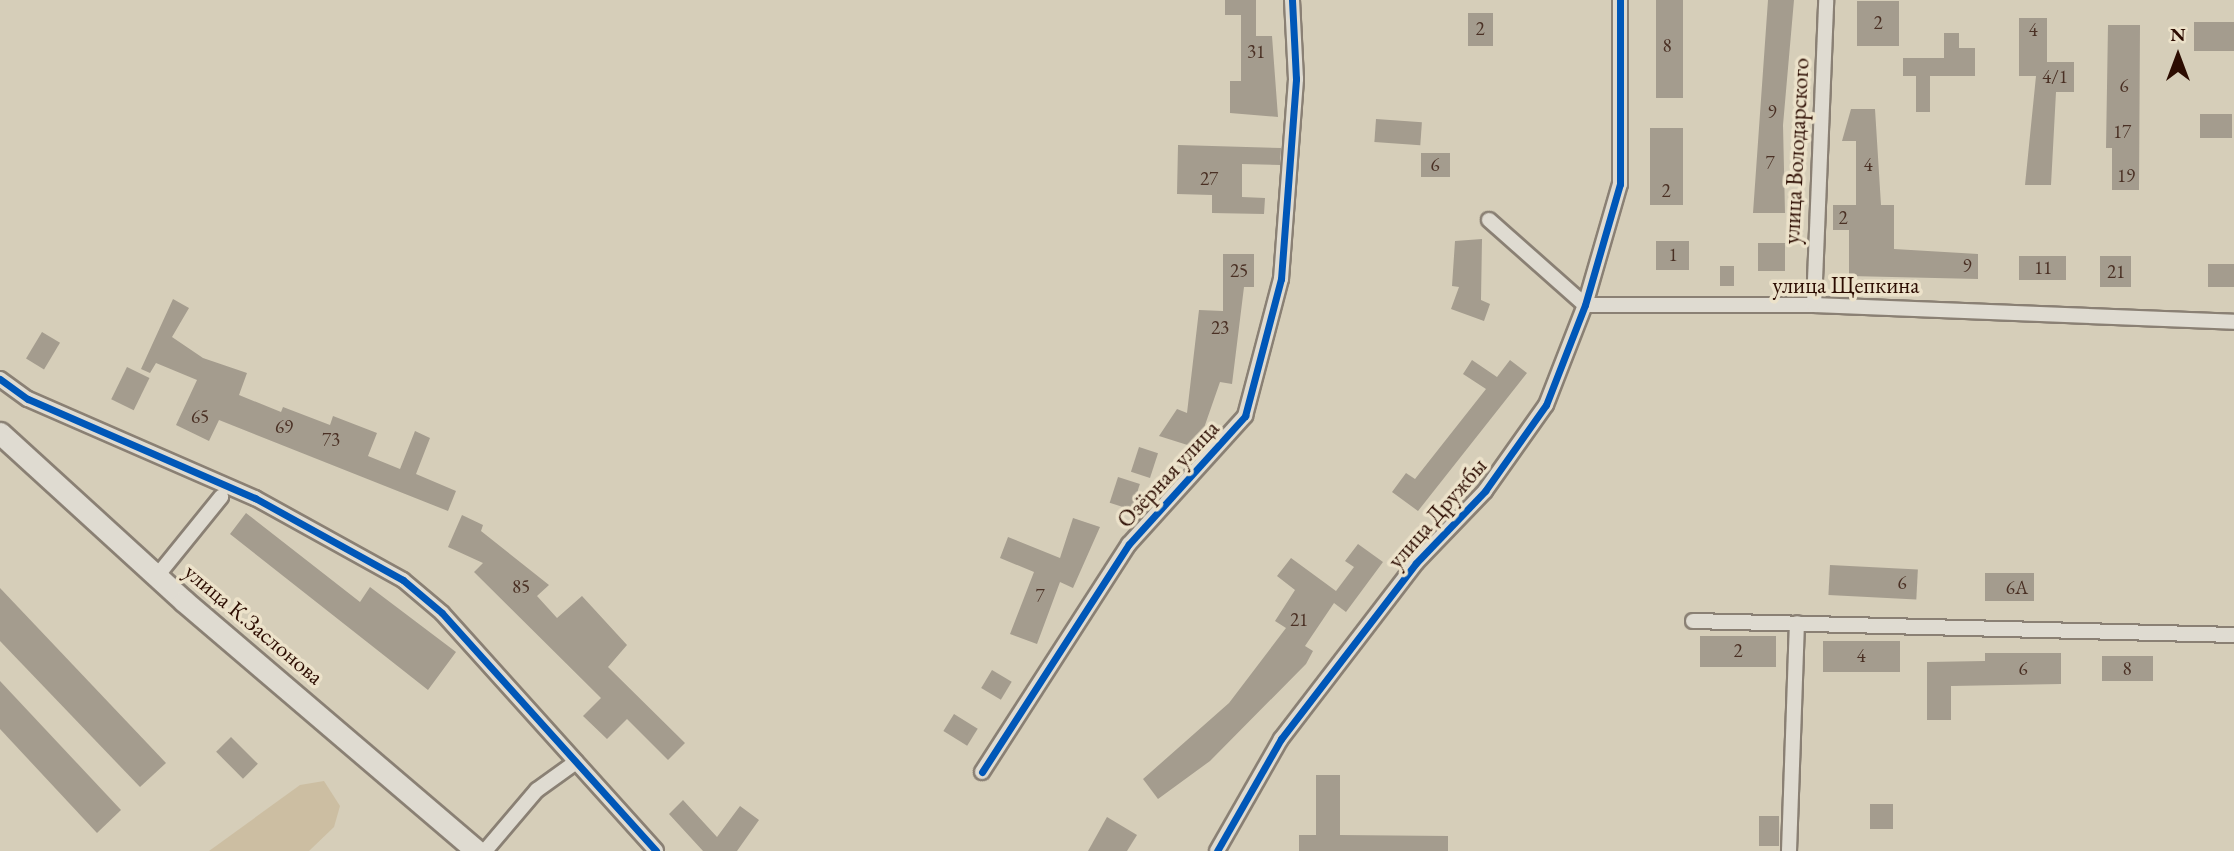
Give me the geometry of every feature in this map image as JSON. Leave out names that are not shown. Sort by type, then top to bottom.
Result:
[{"type":"street","name":"Озёрная улица","points":[[982,772],[1129,544],[1245,416],[1281,279],[1296,79],[1292,0]]},
{"type":"street","name":"улица Дружбы","points":[[1217,851],[1281,738],[1416,563],[1485,491],[1546,405],[1585,305],[1620,184],[1620,0]]},
{"type":"street","name":"улица Володарского","points":[[1814,305],[1826,0]]},
{"type":"street","points":[[1489,220],[1585,305]]},
{"type":"street","name":"улица Щепкина","points":[[1585,305],[1814,305],[2234,322]]},
{"type":"street","points":[[0,379],[28,399],[255,498],[403,580],[442,613],[656,851]]},
{"type":"street","name":"улица К.Заслонова","points":[[0,433],[157,576],[477,851]]},
{"type":"street","points":[[157,576],[221,497]]},
{"type":"street","points":[[1693,621],[2234,635]]},
{"type":"street","points":[[1789,851],[1797,623]]},
{"type":"street","points":[[485,851],[537,790],[576,762]]},
{"type":"shaded area","points":[[324,781],[340,806],[334,827],[309,851],[209,851],[300,785]]},
{"type":"building","points":[[1225,0],[1256,0],[1256,36],[1272,36],[1278,117],[1230,113],[1230,81],[1241,81],[1241,15],[1225,15]]},
{"type":"building","points":[[1656,0],[1683,0],[1683,98],[1656,98]]},
{"type":"building","points":[[1768,0],[1794,0],[1783,125],[1785,213],[1753,213]]},
{"type":"building","points":[[1857,1],[1899,1],[1899,46],[1857,46]]},
{"type":"building","points":[[1468,13],[1493,13],[1493,46],[1468,46]]},
{"type":"building","points":[[2019,18],[2047,18],[2047,62],[2074,62],[2074,92],[2056,92],[2051,185],[2025,185],[2036,76],[2019,76]]},
{"type":"building","points":[[2194,22],[2234,22],[2234,51],[2194,51]]},
{"type":"building","points":[[2108,25],[2140,25],[2139,190],[2112,190],[2112,148],[2106,148]]},
{"type":"building","points":[[1944,33],[1959,33],[1959,48],[1975,48],[1975,76],[1930,76],[1930,112],[1916,112],[1916,76],[1903,76],[1903,58],[1944,58]]},
{"type":"building","points":[[1851,109],[1875,109],[1881,205],[1894,205],[1894,249],[1978,254],[1978,279],[1849,276],[1849,230],[1833,230],[1833,205],[1856,205],[1856,141],[1842,141]]},
{"type":"building","points":[[2200,114],[2232,114],[2232,138],[2200,138]]},
{"type":"building","points":[[1376,119],[1422,122],[1420,145],[1374,142]]},
{"type":"building","points":[[1650,128],[1683,128],[1683,205],[1650,205]]},
{"type":"building","points":[[1178,145],[1281,148],[1280,165],[1242,164],[1242,197],[1265,198],[1264,214],[1212,213],[1212,195],[1177,194]]},
{"type":"building","points":[[1421,153],[1450,153],[1450,177],[1421,177]]},
{"type":"building","points":[[1482,239],[1481,300],[1490,304],[1484,321],[1451,309],[1459,287],[1452,286],[1455,241]]},
{"type":"building","points":[[1656,241],[1689,241],[1689,270],[1656,270]]},
{"type":"building","points":[[1758,243],[1785,243],[1785,271],[1758,271]]},
{"type":"building","points":[[1223,254],[1254,254],[1254,287],[1244,287],[1232,384],[1220,382],[1197,448],[1159,436],[1177,409],[1187,413],[1199,310],[1223,311]]},
{"type":"building","points":[[2019,256],[2066,256],[2066,280],[2019,280]]},
{"type":"building","points":[[2100,256],[2131,256],[2131,287],[2100,287]]},
{"type":"building","points":[[2208,264],[2234,264],[2234,287],[2208,287]]},
{"type":"building","points":[[1720,266],[1734,266],[1734,286],[1720,286]]},
{"type":"building","points":[[173,299],[189,308],[172,337],[203,358],[247,373],[239,395],[281,412],[283,407],[330,425],[333,416],[377,433],[368,456],[400,469],[415,431],[430,438],[416,474],[456,491],[448,511],[219,420],[209,441],[176,425],[197,380],[156,363],[150,373],[141,369]]},
{"type":"building","points":[[42,332],[60,343],[44,369],[26,359]]},
{"type":"building","points":[[1472,360],[1497,377],[1510,360],[1527,373],[1418,511],[1392,492],[1406,473],[1415,479],[1486,389],[1463,374]]},
{"type":"building","points":[[127,367],[149,378],[134,410],[111,399]]},
{"type":"building","points":[[1139,447],[1158,453],[1150,478],[1131,472]]},
{"type":"building","points":[[1118,477],[1140,484],[1132,510],[1110,503]]},
{"type":"building","points":[[246,513],[360,602],[370,587],[456,652],[428,690],[230,534]]},
{"type":"building","points":[[462,515],[483,525],[481,531],[549,585],[537,596],[557,618],[582,596],[627,645],[608,667],[685,743],[668,760],[627,719],[607,739],[583,716],[601,698],[474,572],[483,563],[448,547]]},
{"type":"building","points":[[1073,518],[1100,527],[1073,588],[1060,582],[1037,644],[1010,634],[1034,572],[1000,558],[1008,537],[1060,558]]},
{"type":"building","points":[[1358,544],[1383,562],[1346,612],[1334,603],[1305,646],[1313,651],[1306,664],[1210,761],[1158,799],[1143,779],[1229,703],[1286,628],[1275,621],[1295,590],[1277,576],[1291,558],[1336,591],[1354,567],[1345,561]]},
{"type":"building","points":[[1830,565],[1918,570],[1916,600],[1828,595]]},
{"type":"building","points":[[1985,573],[2034,573],[2034,601],[1985,601]]},
{"type":"building","points":[[0,588],[166,763],[140,787],[0,641]]},
{"type":"building","points":[[1700,636],[1776,636],[1776,667],[1700,667]]},
{"type":"building","points":[[1823,641],[1900,641],[1900,672],[1823,672]]},
{"type":"building","points":[[1985,653],[2061,653],[2061,684],[1951,686],[1951,720],[1927,720],[1927,662],[1985,661]]},
{"type":"building","points":[[2102,656],[2153,656],[2153,681],[2102,681]]},
{"type":"building","points":[[992,670],[1012,682],[1001,700],[981,688]]},
{"type":"building","points":[[0,681],[121,810],[97,833],[0,729]]},
{"type":"building","points":[[954,714],[978,729],[967,746],[943,731]]},
{"type":"building","points":[[231,737],[258,764],[243,779],[216,752]]},
{"type":"building","points":[[1316,775],[1340,775],[1340,835],[1448,836],[1448,851],[1299,851],[1299,835],[1316,835]]},
{"type":"building","points":[[683,800],[717,837],[740,806],[759,820],[737,851],[703,851],[669,814]]},
{"type":"building","points":[[1870,804],[1893,804],[1893,829],[1870,829]]},
{"type":"building","points":[[1759,816],[1779,816],[1779,846],[1759,846]]},
{"type":"building","points":[[1107,817],[1137,835],[1127,851],[1088,851]]},
{"type":"cycle path","points":[[982,772],[1129,544],[1245,416],[1281,279],[1296,79],[1292,0]]},
{"type":"cycle path","points":[[1217,851],[1281,739],[1416,563],[1485,491],[1546,405],[1585,305],[1620,184],[1620,0]]},
{"type":"cycle path","points":[[0,379],[28,399],[255,498],[403,580],[442,613],[656,851]]}]
